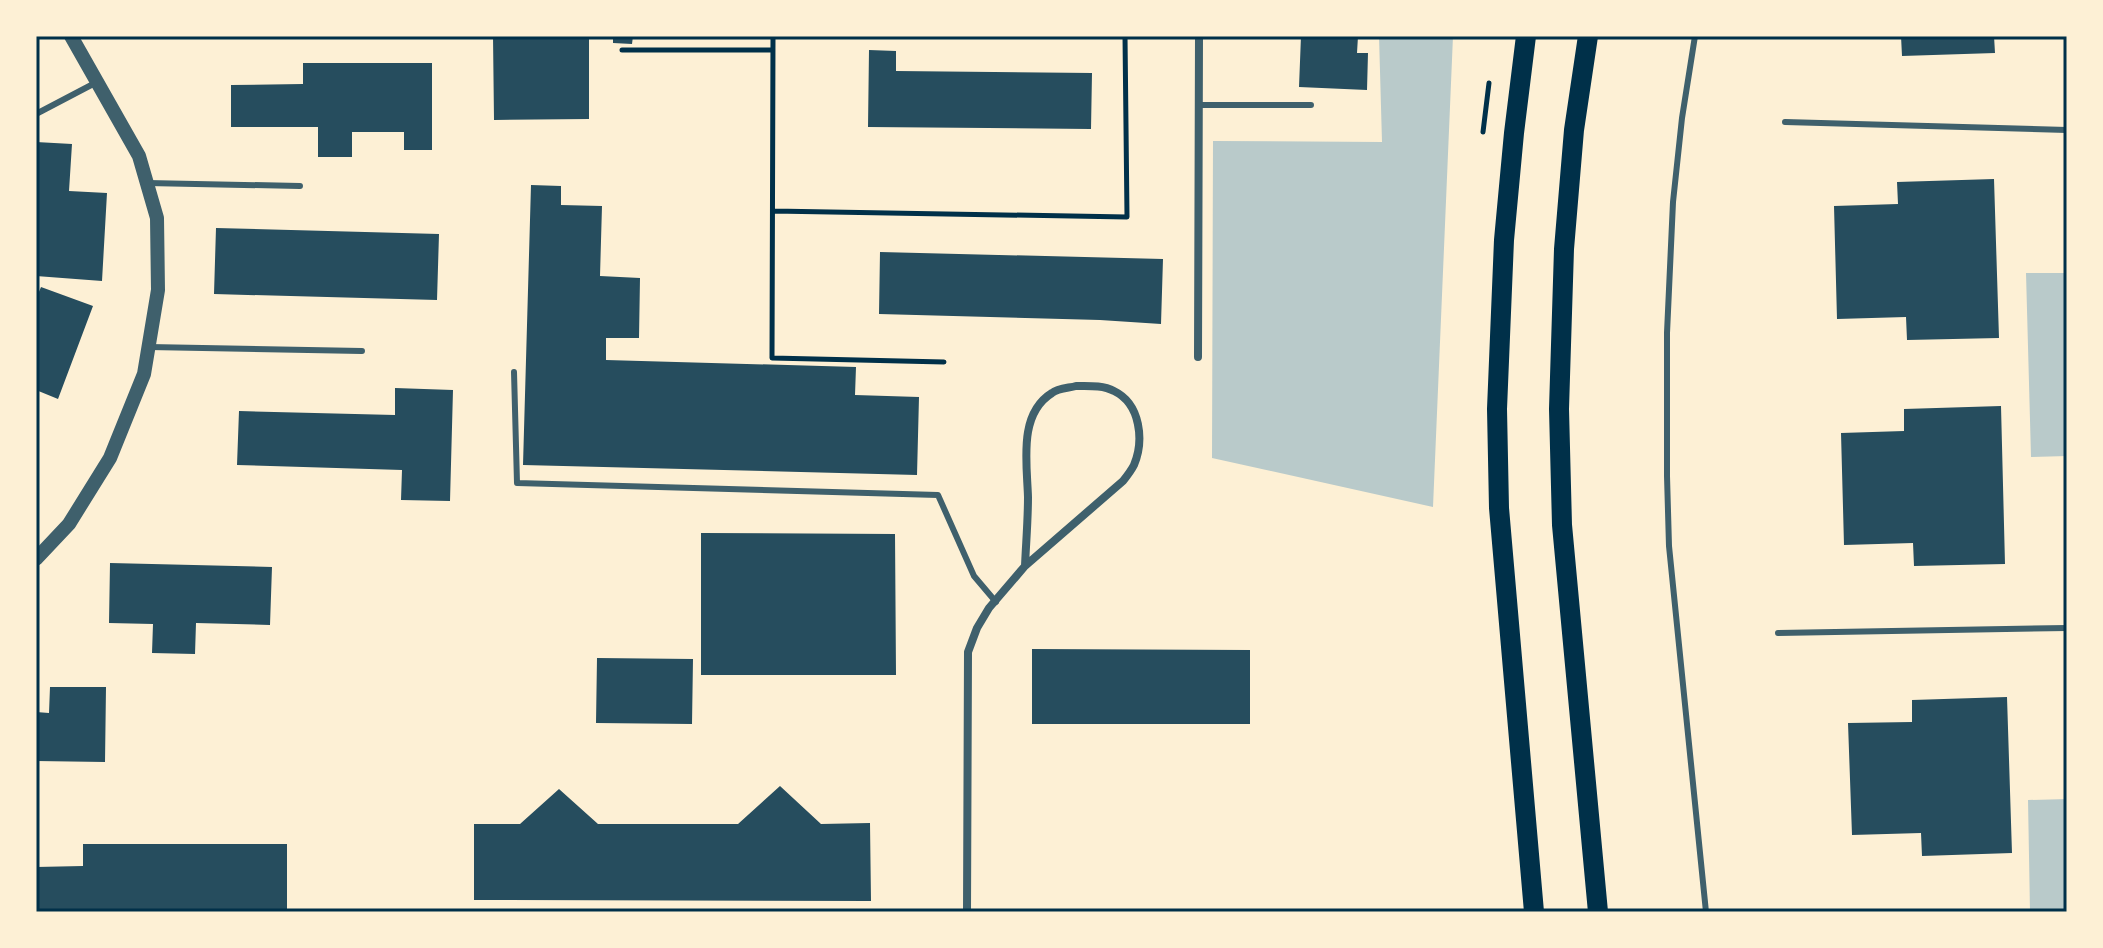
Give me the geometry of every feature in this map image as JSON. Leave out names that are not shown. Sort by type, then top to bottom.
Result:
[{"type":"main road","points":[[1526,36],[1506,225],[1497,409],[1499,508],[1534,912]]},
{"type":"main road","points":[[1588,36],[1574,130],[1564,249],[1559,409],[1562,525],[1598,912]]},
{"type":"street","points":[[36,559],[69,524],[110,458],[144,374],[158,290],[157,218],[139,156],[71,36]]},
{"type":"street","points":[[1198,357],[1199,36]]},
{"type":"street","points":[[967,912],[968,652],[989,608],[1025,566],[1123,481],[1134,467],[1139,427],[1131,406],[1116,391],[1098,386],[1076,386],[1054,391],[1039,405],[1030,423],[1025,453],[1028,500],[1025,566]]},
{"type":"lane","points":[[1695,36],[1673,202],[1667,333],[1667,476],[1669,546],[1706,912]]},
{"type":"lane","points":[[36,114],[97,82]]},
{"type":"lane","points":[[1199,105],[1311,105]]},
{"type":"lane","points":[[1785,122],[2067,130]]},
{"type":"lane","points":[[147,183],[300,186]]},
{"type":"lane","points":[[148,347],[362,351]]},
{"type":"lane","points":[[514,372],[517,483],[938,495],[974,576],[996,602]]},
{"type":"lane","points":[[1778,633],[2067,628]]},
{"type":"path","points":[[773,36],[772,358],[944,362]]},
{"type":"path","points":[[773,211],[1127,217],[1125,36]]},
{"type":"path","points":[[622,50],[773,50]]},
{"type":"shaded area","points":[[1379,36],[1453,36],[1433,507],[1212,458],[1213,141],[1382,142]]},
{"type":"shaded area","points":[[2026,273],[2067,273],[2067,456],[2031,457]]},
{"type":"shaded area","points":[[2067,799],[2067,912],[2030,912],[2028,800]]},
{"type":"building","points":[[493,36],[589,36],[589,119],[494,120]]},
{"type":"building","points":[[613,36],[633,36],[632,44],[613,43]]},
{"type":"building","points":[[1301,36],[1358,36],[1357,53],[1368,53],[1367,90],[1299,87]]},
{"type":"building","points":[[1901,36],[1994,36],[1995,53],[1902,56]]},
{"type":"building","points":[[869,50],[896,51],[896,71],[1092,73],[1091,129],[868,127]]},
{"type":"building","points":[[303,63],[432,63],[432,150],[404,150],[404,132],[352,132],[352,157],[318,157],[318,127],[231,127],[231,85],[303,84]]},
{"type":"building","points":[[36,142],[72,144],[69,191],[107,193],[102,281],[36,276]]},
{"type":"building","points":[[1994,179],[1999,338],[1907,340],[1906,317],[1837,319],[1834,206],[1898,204],[1897,182]]},
{"type":"building","points":[[531,185],[561,186],[561,205],[602,206],[600,276],[640,278],[639,338],[606,338],[606,360],[856,367],[855,395],[919,397],[917,475],[523,465]]},
{"type":"building","points":[[216,228],[439,234],[437,300],[214,294]]},
{"type":"building","points":[[880,252],[1163,259],[1161,324],[879,314]]},
{"type":"building","points":[[41,287],[93,306],[58,399],[36,390],[36,299]]},
{"type":"building","points":[[395,388],[453,390],[450,501],[401,500],[402,470],[237,465],[239,411],[395,415]]},
{"type":"building","points":[[2001,406],[2005,564],[1914,566],[1913,543],[1844,545],[1841,433],[1904,431],[1904,409]]},
{"type":"building","points":[[701,533],[895,534],[896,675],[701,675]]},
{"type":"building","points":[[110,563],[272,567],[270,625],[196,623],[195,654],[152,653],[153,624],[109,623]]},
{"type":"building","points":[[1032,649],[1250,650],[1250,724],[1032,724]]},
{"type":"building","points":[[597,658],[693,659],[692,724],[596,723]]},
{"type":"building","points":[[50,687],[106,687],[105,762],[36,761],[36,712],[49,713]]},
{"type":"building","points":[[2007,697],[2012,853],[1922,856],[1921,833],[1852,835],[1848,723],[1912,722],[1912,700]]},
{"type":"building","points":[[780,786],[821,824],[870,823],[871,901],[474,900],[474,824],[520,824],[559,789],[598,824],[738,824]]},
{"type":"building","points":[[83,844],[287,844],[287,912],[36,912],[36,867],[83,866]]}]
